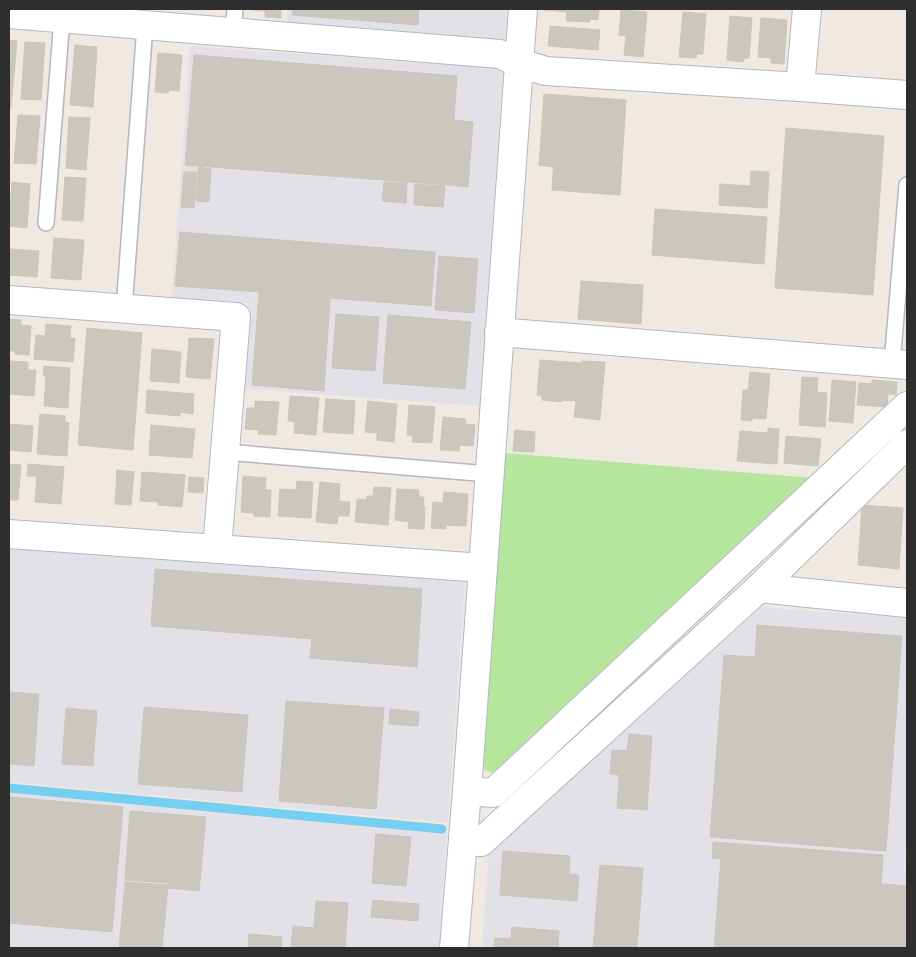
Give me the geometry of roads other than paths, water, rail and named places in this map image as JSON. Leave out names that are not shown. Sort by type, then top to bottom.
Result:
[{"type":"street","points":[[454,948],[467,792],[523,9]]},
{"type":"street","points":[[800,87],[807,9]]},
{"type":"street","points":[[18,13],[62,18],[116,16],[146,25],[234,21],[500,54],[546,72],[907,95]]},
{"type":"street","points":[[9,300],[236,317],[217,548]]},
{"type":"street","points":[[499,332],[900,364]]},
{"type":"street","points":[[467,792],[493,793],[907,406]]},
{"type":"street","points":[[463,841],[481,842],[759,588],[907,444]]},
{"type":"street","points":[[9,534],[482,568]]},
{"type":"street","points":[[759,588],[907,602]]},
{"type":"lane","points":[[46,222],[62,18]]},
{"type":"lane","points":[[124,309],[146,25]]},
{"type":"lane","points":[[900,364],[907,186]]},
{"type":"lane","points":[[225,452],[489,474]]},
{"type":"waterway","points":[[529,780],[604,708]]},
{"type":"waterway","points":[[9,788],[442,829]]}]
